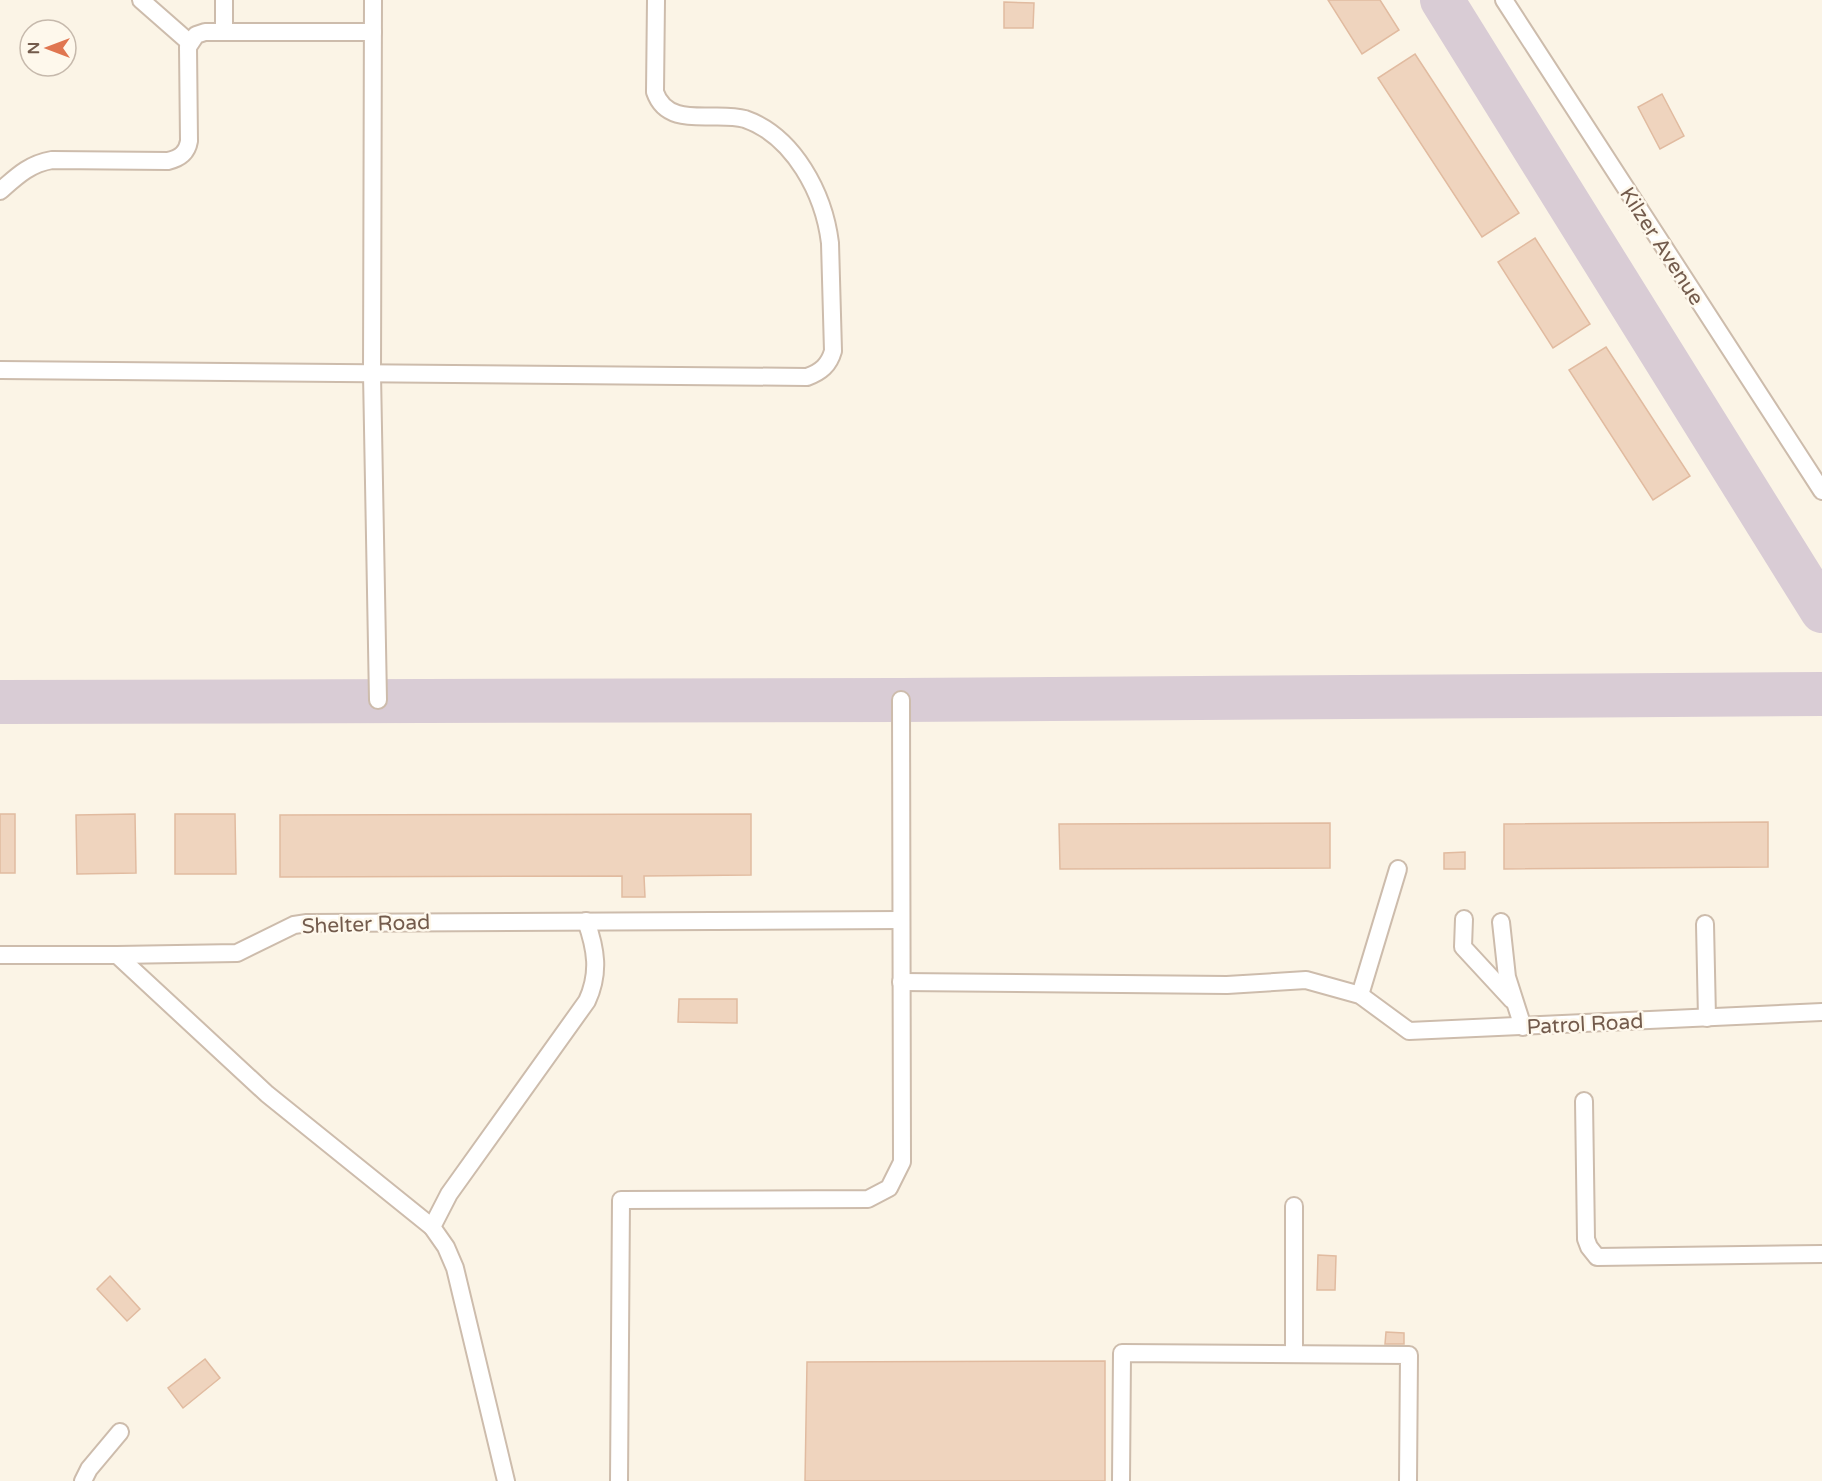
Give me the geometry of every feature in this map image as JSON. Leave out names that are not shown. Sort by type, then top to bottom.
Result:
[{"type":"lane","points":[[141,0],[190,43]]},
{"type":"lane","points":[[224,0],[224,31]]},
{"type":"lane","points":[[373,0],[372,374],[378,700]]},
{"type":"lane","points":[[0,370],[807,377],[826,366],[833,351],[830,243],[828,228],[815,191],[786,146],[758,124],[729,116],[675,114],[666,110],[655,92],[656,0]]},
{"type":"lane","name":"Kilzer Avenue","points":[[1504,0],[1822,492]]},
{"type":"lane","points":[[0,191],[22,170],[37,163],[52,160],[168,161],[179,158],[189,141],[187,53],[190,43],[205,32],[373,32]]},
{"type":"lane","points":[[620,1481],[621,1200],[868,1199],[889,1188],[902,1162],[901,700]]},
{"type":"lane","points":[[901,982],[1227,985],[1306,980],[1360,995],[1398,869]]},
{"type":"lane","points":[[1464,919],[1463,947],[1513,1000]]},
{"type":"lane","name":"Shelter Road","points":[[0,956],[237,953],[294,925],[307,923],[901,920]]},
{"type":"lane","points":[[432,1227],[449,1194],[587,1001],[593,988],[596,957],[586,921]]},
{"type":"lane","points":[[1501,922],[1507,977],[1523,1027]]},
{"type":"lane","points":[[1705,924],[1707,1018]]},
{"type":"lane","points":[[117,955],[267,1094],[432,1227],[446,1247],[455,1268],[506,1481]]},
{"type":"lane","name":"Patrol Road","points":[[1360,995],[1409,1031],[1822,1012]]},
{"type":"lane","points":[[1584,1101],[1586,1239],[1588,1247],[1597,1257],[1822,1254]]},
{"type":"lane","points":[[1294,1206],[1294,1354]]},
{"type":"lane","points":[[1121,1481],[1122,1353],[1409,1355],[1408,1481]]},
{"type":"lane","points":[[84,1481],[89,1469],[120,1432]]},
{"type":"building","points":[[1328,0],[1380,0],[1399,30],[1362,54]]},
{"type":"building","points":[[1004,2],[1034,3],[1033,28],[1004,28]]},
{"type":"building","points":[[1415,54],[1519,213],[1482,237],[1378,78]]},
{"type":"building","points":[[1662,94],[1684,136],[1660,149],[1638,107]]},
{"type":"building","points":[[1535,238],[1590,324],[1553,348],[1498,262]]},
{"type":"building","points":[[1606,347],[1690,476],[1653,500],[1569,370]]},
{"type":"building","points":[[0,814],[15,814],[15,873],[0,873]]},
{"type":"building","points":[[135,814],[136,873],[77,874],[76,815]]},
{"type":"building","points":[[175,814],[235,814],[236,874],[175,874]]},
{"type":"building","points":[[751,814],[751,875],[644,876],[645,897],[622,897],[622,876],[280,877],[280,815]]},
{"type":"building","points":[[1768,822],[1768,867],[1504,869],[1504,824]]},
{"type":"building","points":[[1330,823],[1330,868],[1060,869],[1059,824]]},
{"type":"building","points":[[1465,852],[1465,869],[1444,869],[1444,853]]},
{"type":"building","points":[[679,999],[737,999],[737,1023],[678,1022]]},
{"type":"building","points":[[1318,1255],[1336,1256],[1335,1290],[1317,1290]]},
{"type":"building","points":[[110,1276],[140,1309],[127,1321],[97,1289]]},
{"type":"building","points":[[1386,1332],[1404,1333],[1404,1344],[1385,1344]]},
{"type":"building","points":[[205,1359],[220,1378],[183,1408],[168,1388]]},
{"type":"building","points":[[1105,1361],[1105,1481],[805,1481],[807,1362]]},
{"type":"taxiway","points":[[1442,0],[1822,611]]},
{"type":"taxiway","points":[[0,702],[901,700],[1822,694]]}]
